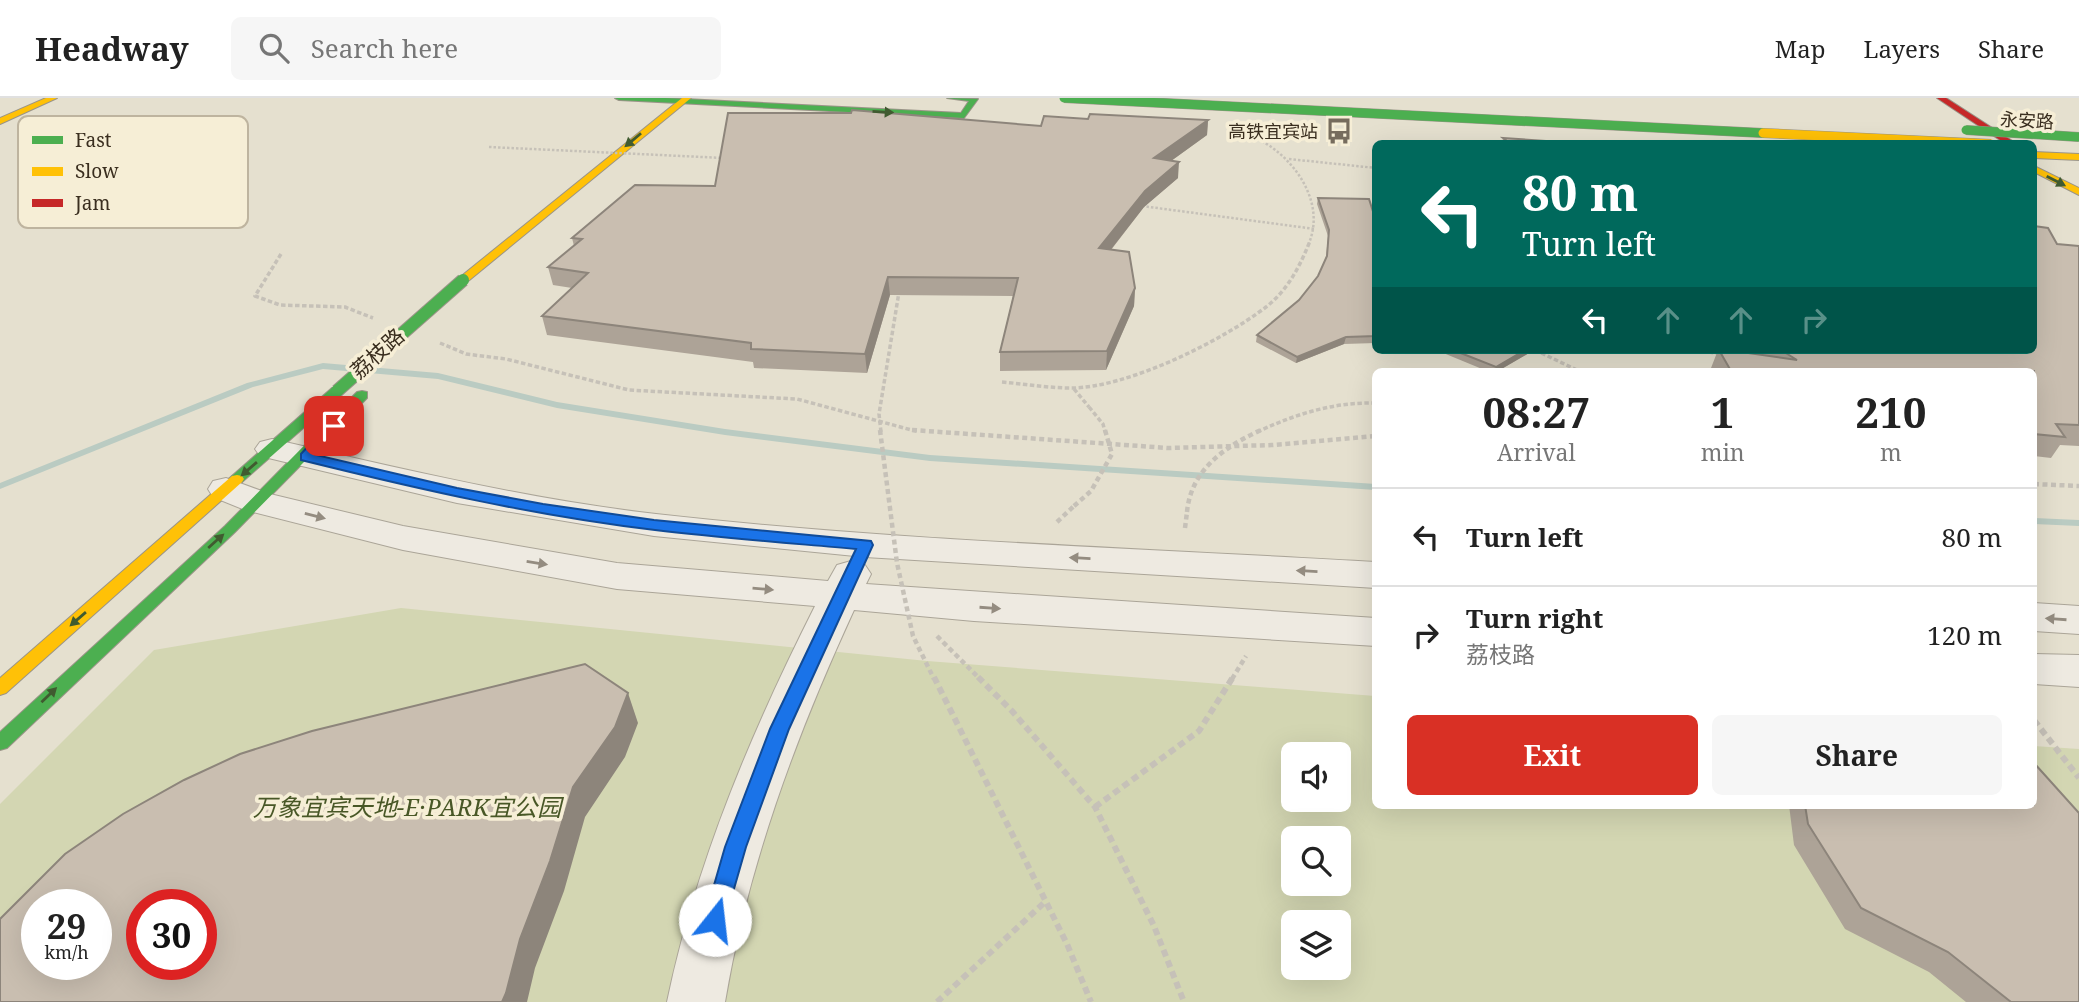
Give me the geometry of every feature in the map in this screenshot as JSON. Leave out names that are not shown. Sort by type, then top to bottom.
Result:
[{"type":"street","points":[[0,121],[53,98]]},
{"type":"street","points":[[619,98],[705,100],[964,116],[974,99],[951,98]]},
{"type":"street","name":"永安路","points":[[1064,98],[1970,140]]},
{"type":"street","points":[[1139,98],[1972,140]]},
{"type":"street","points":[[1303,98],[2079,142]]},
{"type":"street","name":"荔枝路","points":[[0,688],[242,496],[289,453],[337,391],[463,280],[683,100]]},
{"type":"street","points":[[538,240],[705,100]]},
{"type":"street","points":[[1936,104],[1990,140]]},
{"type":"street","points":[[1936,104],[1990,140]]},
{"type":"street","name":"永安路","points":[[2037,142],[2079,142]]},
{"type":"street","points":[[2037,145],[2079,142]]},
{"type":"street","name":"永安路","points":[[2037,154],[2079,157]]},
{"type":"street","points":[[2037,156],[2079,177]]},
{"type":"street","points":[[2037,171],[2079,192]]},
{"type":"street","name":"荔枝路","points":[[0,743],[79,666],[242,496],[289,453],[368,390]]},
{"type":"street","points":[[289,453],[457,492],[654,525],[865,545],[1372,575]]},
{"type":"street","points":[[242,496],[403,538],[603,574],[840,596],[1372,632]]},
{"type":"street","points":[[696,1002],[701,969],[736,847],[780,729],[865,545]]},
{"type":"street","points":[[2037,617],[2079,620]]},
{"type":"street","points":[[2037,669],[2079,671]]},
{"type":"path","points":[[1002,382],[1073,388],[1142,376],[1216,337],[1267,306],[1297,273],[1315,229],[1308,192],[1293,164],[1272,146],[1254,137]]},
{"type":"path","points":[[489,147],[725,158]]},
{"type":"path","points":[[1287,159],[1372,168]]},
{"type":"path","points":[[1143,206],[1315,229]]},
{"type":"path","points":[[281,254],[255,296],[280,305],[345,307],[382,321]]},
{"type":"path","points":[[901,283],[879,414],[897,564],[913,636],[1067,944],[1091,1002]]},
{"type":"path","points":[[430,340],[466,354],[506,359],[629,390],[797,399],[920,432],[1168,448],[1372,436]]},
{"type":"path","points":[[1543,354],[1573,368]]},
{"type":"path","points":[[1726,354],[1734,355]]},
{"type":"path","points":[[1057,522],[1091,491],[1112,454],[1103,424],[1073,388]]},
{"type":"path","points":[[1185,528],[1189,490],[1208,464],[1239,440],[1292,416],[1343,403],[1372,403]]},
{"type":"path","points":[[2037,484],[2079,486]]},
{"type":"path","points":[[931,630],[1012,711],[1095,807],[1154,926],[1184,1002]]},
{"type":"path","points":[[1095,807],[1199,731],[1250,649]]},
{"type":"path","points":[[2037,724],[2079,778]]},
{"type":"path","points":[[937,1002],[1046,901]]},
{"type":"green space","name":"万象宜宾天地-E·PARK宜公园","points":[[401,608],[927,661],[1372,696],[1372,809],[2037,809],[2037,746],[2079,749],[2079,1002],[0,1002],[0,804],[154,650]]},
{"type":"building","points":[[852,110],[1041,126],[1044,116],[1088,119],[1090,114],[1208,120],[1154,158],[1179,162],[1145,191],[1099,248],[1129,252],[1135,288],[1107,351],[1000,352],[1018,278],[888,277],[865,354],[751,349],[751,343],[542,316],[588,273],[548,267],[582,239],[572,238],[635,185],[715,186],[728,113],[851,113]]},
{"type":"building","points":[[1318,198],[1369,199],[1372,208],[1372,336],[1346,337],[1297,357],[1257,335],[1299,300],[1318,276],[1327,256],[1329,230]]},
{"type":"building","points":[[2037,226],[2048,228],[2057,244],[2079,246],[2079,425],[2056,424],[2065,437],[2037,434],[2037,368],[1729,368],[1721,354],[1755,354],[1797,360],[1787,354],[2037,354]]},
{"type":"building","points":[[1463,354],[1518,354],[1496,367]]},
{"type":"building","points":[[585,664],[628,693],[615,727],[573,787],[550,861],[520,939],[502,1002],[0,1002],[0,919],[21,898],[21,980],[112,980],[112,889],[30,889],[65,854],[123,814],[184,780],[240,754],[312,731]]},
{"type":"building","points":[[2037,766],[2079,813],[2079,1002],[2011,1002],[1948,952],[1861,908],[1808,824],[1806,809],[2037,809]]},
{"type":"waterway","points":[[0,486],[250,385],[323,366],[438,376],[557,405],[725,432],[930,458],[1372,487]]},
{"type":"waterway","points":[[2037,521],[2079,523]]},
{"type":"traffic: fast","points":[[619,98],[964,116],[974,99],[951,98]]},
{"type":"traffic: fast","points":[[1064,98],[1763,133]]},
{"type":"traffic: fast","points":[[1966,130],[2079,137]]},
{"type":"traffic: fast","points":[[337,391],[463,280]]},
{"type":"traffic: fast","points":[[237,479],[337,391]]},
{"type":"traffic: fast","points":[[0,743],[230,529],[362,395]]},
{"type":"traffic: slow","points":[[0,121],[53,98]]},
{"type":"traffic: slow","points":[[463,280],[687,98]]},
{"type":"traffic: slow","points":[[1763,133],[1908,140]]},
{"type":"traffic: slow","points":[[2037,155],[2079,157]]},
{"type":"traffic: slow","points":[[2037,171],[2079,192]]},
{"type":"traffic: slow","points":[[0,688],[237,479]]},
{"type":"traffic: jam","points":[[1941,98],[2007,140]]},
{"type":"place","name":"高铁宜宾站","points":[[1339,131]]},
{"type":"route","points":[[334,426],[306,457],[457,492],[543,508],[654,525],[865,545],[780,729],[736,847],[715,920]]}]
